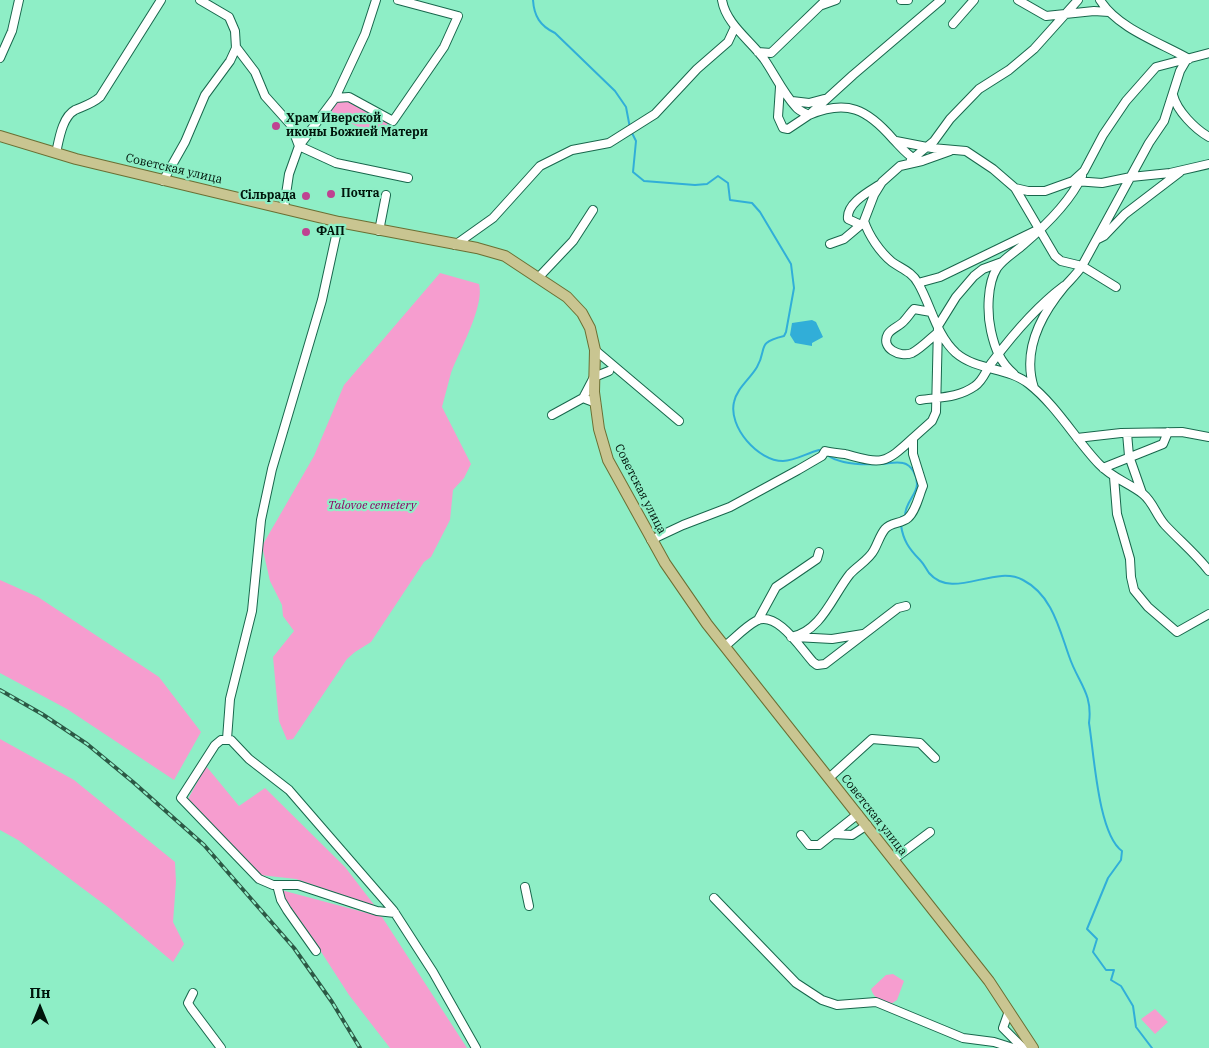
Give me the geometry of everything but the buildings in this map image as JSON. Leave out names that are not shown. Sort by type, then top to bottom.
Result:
[{"type":"main road","name":"Советская улица","points":[[0,136],[163,181],[379,231],[505,256],[567,297],[582,313],[590,328],[594,350],[599,429],[608,460],[652,540],[680,585],[725,646],[989,981],[1033,1048]]},
{"type":"street","points":[[0,58],[12,31],[19,0]]},
{"type":"street","points":[[56,153],[68,116],[74,111],[92,104],[100,97],[161,0]]},
{"type":"street","points":[[200,0],[229,17],[235,31],[238,52],[255,72],[265,96],[291,125],[299,146],[336,163],[408,178]]},
{"type":"street","points":[[284,208],[289,174],[299,146],[336,98],[366,34],[376,0]]},
{"type":"street","points":[[336,98],[349,98],[393,121],[444,47],[458,16],[398,0]]},
{"type":"street","points":[[722,0],[725,12],[758,52],[780,86],[797,108],[809,115]]},
{"type":"street","points":[[758,52],[771,53],[823,2],[836,0]]},
{"type":"street","points":[[901,0],[908,0]]},
{"type":"street","points":[[780,86],[778,117],[784,128],[793,127],[941,0]]},
{"type":"street","points":[[954,24],[974,0]]},
{"type":"street","points":[[1018,0],[1046,16],[1094,11],[1109,12]]},
{"type":"street","points":[[1014,374],[988,368],[956,353],[937,329],[918,283],[907,270],[892,262],[862,223],[848,219],[847,213],[850,207],[900,166],[928,147],[966,101],[1034,49],[1078,0]]},
{"type":"street","points":[[1100,0],[1109,12],[1150,39],[1188,59]]},
{"type":"street","points":[[455,245],[493,218],[540,166],[561,154],[608,143],[655,114],[697,69],[728,42],[735,26]]},
{"type":"street","points":[[728,42],[746,39]]},
{"type":"street","points":[[163,181],[185,142],[204,95],[238,52]]},
{"type":"street","points":[[1142,493],[1114,477],[1103,468],[1034,388],[1014,374],[998,355],[988,313],[992,280],[1002,262],[1038,229],[1084,172],[1104,135],[1135,90],[1156,67],[1209,53]]},
{"type":"street","points":[[920,400],[960,395],[976,386],[984,378],[988,368],[1030,315],[1076,276],[1148,143],[1164,121],[1180,71],[1188,59]]},
{"type":"street","points":[[1173,93],[1179,108],[1194,126],[1209,137]]},
{"type":"street","points":[[792,101],[809,103],[825,99]]},
{"type":"street","points":[[809,115],[824,108],[847,107],[871,117],[896,141],[910,161]]},
{"type":"street","points":[[896,141],[928,147],[966,150],[977,157],[1015,188],[1055,256],[1061,261],[1082,266],[1116,287]]},
{"type":"street","points":[[896,141],[900,155],[900,166]]},
{"type":"street","points":[[910,161],[922,161],[954,150]]},
{"type":"street","points":[[1015,188],[1045,192],[1076,181],[1102,183],[1209,164]]},
{"type":"street","points":[[1096,239],[1104,236],[1126,214],[1183,170]]},
{"type":"street","points":[[830,244],[844,240],[862,223],[882,182]]},
{"type":"street","points":[[379,231],[386,195]]},
{"type":"street","points":[[538,278],[573,241],[593,210]]},
{"type":"street","points":[[227,738],[230,698],[252,611],[262,520],[272,469],[322,300],[339,222]]},
{"type":"street","points":[[918,283],[940,277],[1038,229]]},
{"type":"street","points":[[931,312],[914,309],[904,322],[888,334],[886,342],[889,348],[897,354],[906,355],[914,352],[937,329],[956,297],[974,276],[983,269],[1002,262]]},
{"type":"street","points":[[1034,388],[1029,366],[1032,343],[1042,319],[1064,286]]},
{"type":"street","points":[[652,540],[683,525],[730,507],[824,454],[846,454],[861,460],[879,461],[886,459],[932,421],[936,412],[937,329]]},
{"type":"street","points":[[594,350],[610,361],[679,421]]},
{"type":"street","points":[[552,415],[583,398],[594,373],[610,361]]},
{"type":"street","points":[[594,373],[609,371]]},
{"type":"street","points":[[583,398],[596,403]]},
{"type":"street","points":[[1077,438],[1127,433],[1168,432],[1182,432],[1209,437]]},
{"type":"street","points":[[1103,468],[1163,444],[1168,432]]},
{"type":"street","points":[[1127,433],[1129,457],[1142,493],[1163,523],[1199,558],[1209,572]]},
{"type":"street","points":[[791,637],[808,630],[817,621],[833,603],[849,576],[874,551],[889,525],[900,521],[913,511],[923,486],[913,454],[913,438]]},
{"type":"street","points":[[1114,477],[1118,523],[1130,559],[1131,577],[1137,594],[1153,612],[1177,632],[1209,614]]},
{"type":"street","points":[[725,646],[758,620],[776,588],[817,559],[819,552]]},
{"type":"street","points":[[758,620],[768,619],[778,623],[817,664],[825,664],[868,633],[898,608],[906,606]]},
{"type":"street","points":[[791,637],[832,639],[868,633]]},
{"type":"street","points":[[395,913],[377,911],[298,885],[277,885],[254,876],[181,798],[215,745],[227,738],[232,740],[248,759],[289,790],[395,913],[433,972],[476,1048]]},
{"type":"street","points":[[829,778],[872,739],[920,743],[935,758]]},
{"type":"street","points":[[801,835],[809,845],[814,846],[834,834],[858,814]]},
{"type":"street","points":[[834,834],[852,835],[867,825]]},
{"type":"street","points":[[894,859],[930,832]]},
{"type":"street","points":[[277,885],[287,910],[316,951]]},
{"type":"street","points":[[525,887],[529,906]]},
{"type":"street","points":[[714,898],[796,983],[822,1000],[838,1004],[876,1002],[963,1038],[999,1043],[1013,1048]]},
{"type":"street","points":[[193,993],[188,1003],[222,1048]]},
{"type":"street","points":[[1009,1011],[1003,1028],[1023,1048]]},
{"type":"street","points":[[999,1043],[1007,1033]]},
{"type":"green space","points":[[348,99],[389,121],[380,138],[329,112],[337,100]]},
{"type":"green space","name":"Talovoe cemetery","points":[[440,273],[479,284],[480,293],[475,316],[451,373],[442,407],[471,464],[464,478],[453,490],[450,520],[431,557],[424,562],[371,642],[347,659],[293,739],[287,740],[279,721],[273,657],[294,631],[283,616],[282,605],[270,581],[262,546],[314,456],[344,385]]},
{"type":"green space","points":[[0,580],[38,597],[159,677],[201,732],[174,780],[67,709],[0,673]]},
{"type":"green space","points":[[0,739],[74,780],[175,862],[176,882],[173,922],[184,944],[173,962],[109,908],[18,840],[0,830]]},
{"type":"green space","points":[[206,766],[239,806],[265,788],[345,867],[375,906],[296,879],[260,875],[188,799]]},
{"type":"green space","points":[[281,890],[382,917],[467,1048],[390,1048],[349,995],[307,930],[285,901]]},
{"type":"green space","points":[[893,974],[904,981],[897,1000],[891,1004],[879,1000],[871,989],[886,975]]},
{"type":"green space","points":[[1155,1009],[1168,1022],[1155,1034],[1141,1019]]},
{"type":"water","points":[[812,320],[816,322],[823,337],[812,343],[812,346],[795,343],[790,335],[792,323]]},
{"type":"waterway","points":[[533,0],[536,16],[542,24],[555,33],[615,91],[626,107],[630,128]]},
{"type":"waterway","points":[[632,133],[636,141],[633,172],[644,181],[695,185],[707,184],[718,176],[728,183],[730,200],[752,203],[760,212],[791,264],[794,288],[786,332],[784,336],[769,341],[764,347],[757,367],[738,392],[733,412],[740,432],[755,449],[764,455],[773,459],[787,461],[819,450],[823,452]]},
{"type":"waterway","points":[[827,455],[839,461],[852,464],[897,462],[909,466],[913,471],[917,484],[905,516],[901,517],[901,520]]},
{"type":"waterway","points":[[901,525],[903,535],[910,548],[929,573],[939,581],[950,584],[999,576],[1012,576],[1033,586],[1048,603],[1053,613],[1087,696],[1095,772],[1102,811],[1107,828],[1114,842],[1122,851],[1121,860],[1108,878],[1087,929],[1097,939],[1093,952],[1106,970],[1114,970],[1111,980],[1121,986],[1133,1006],[1136,1027],[1152,1048]]},
{"type":"railway","points":[[0,690],[42,714],[87,744],[204,845],[294,948],[332,1002],[360,1048]]},
{"type":"place","name":"Храм Иверской иконы Божией Матери","points":[[276,126]]},
{"type":"place","name":"Почта","points":[[331,194]]},
{"type":"place","name":"Сільрада","points":[[306,196]]},
{"type":"place","name":"ФАП","points":[[306,232]]}]
